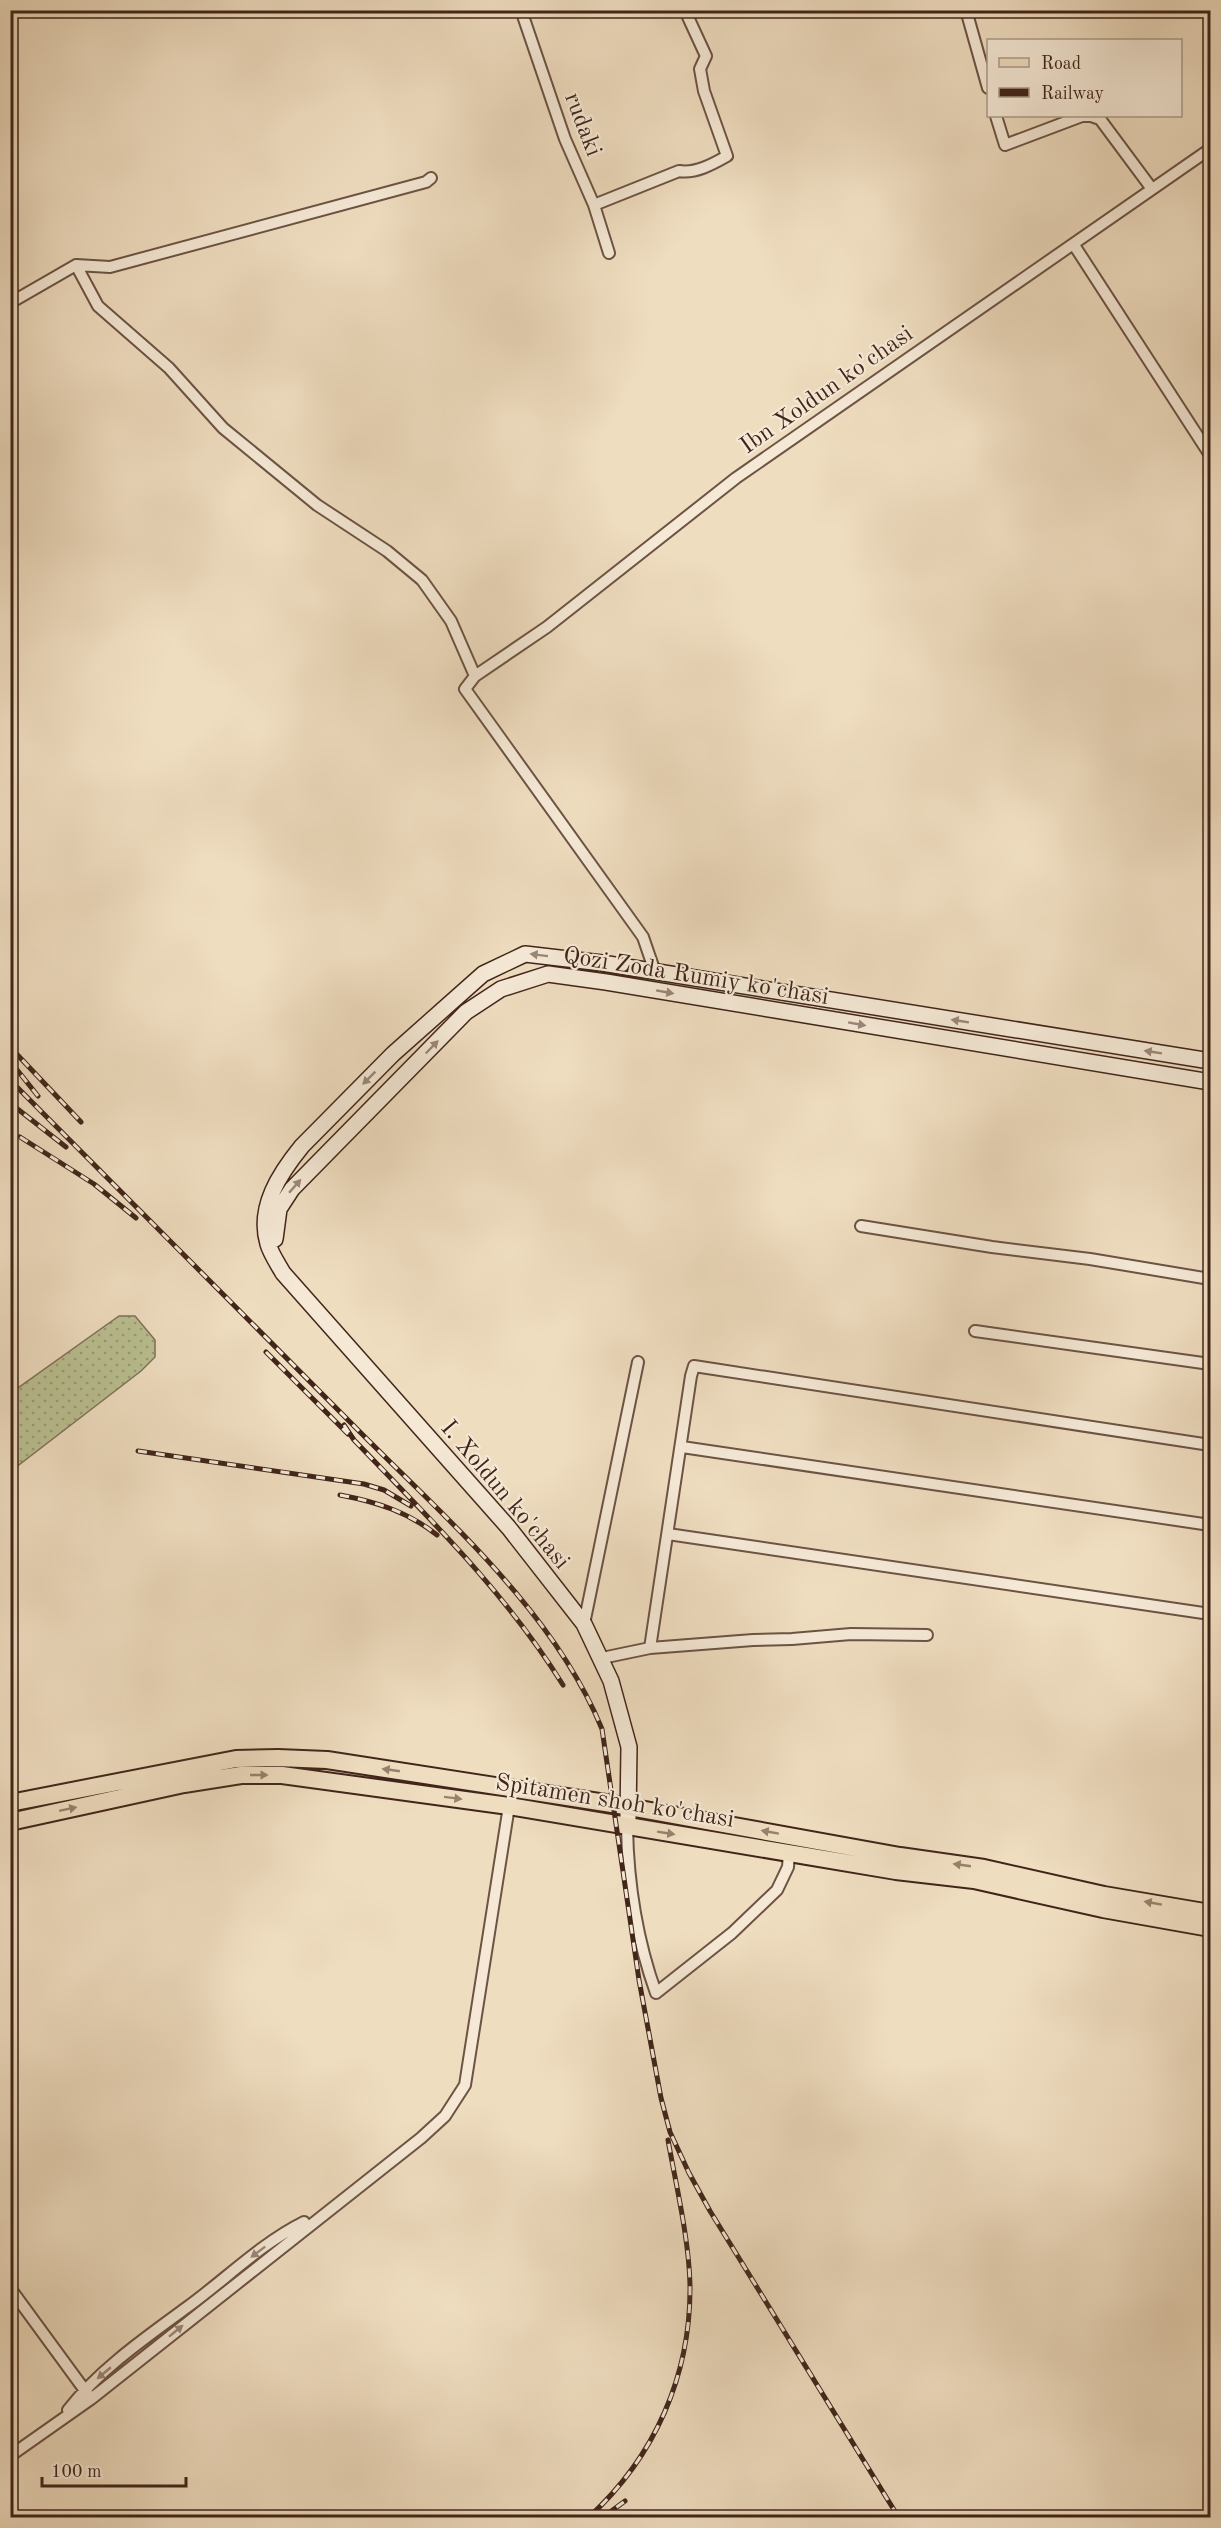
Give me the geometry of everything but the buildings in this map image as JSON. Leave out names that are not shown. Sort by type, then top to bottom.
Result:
[{"type":"main road","name":"Spitamen shoh ko'chasi","points":[[10,1803],[225,1761],[278,1758],[327,1760],[629,1806],[900,1856],[984,1868],[1104,1895],[1210,1913]]},
{"type":"main road","name":"Spitamen shoh ko'chasi","points":[[10,1822],[184,1784],[241,1775],[282,1775],[509,1806],[896,1871],[974,1880],[1103,1909],[1210,1928]]},
{"type":"street","name":"rudaki","points":[[520,10],[565,139],[594,205],[609,253]]},
{"type":"street","points":[[594,205],[679,171],[686,172],[715,163],[727,156],[704,91],[700,69],[706,56],[688,17],[695,10]]},
{"type":"street","points":[[966,10],[987,84]]},
{"type":"street","points":[[996,117],[1005,145],[1079,117]]},
{"type":"street","points":[[1094,117],[1100,119],[1152,189]]},
{"type":"street","name":"Ibn Xoldun ko'chasi","points":[[475,676],[547,627],[736,478],[795,435],[1074,245],[1210,149]]},
{"type":"street","points":[[10,303],[76,265],[110,267],[426,182],[431,178]]},
{"type":"street","points":[[1074,245],[1210,455]]},
{"type":"street","points":[[76,265],[98,306],[169,368],[223,428],[317,505],[387,552],[422,580],[451,621],[475,676],[465,689],[642,937],[655,972]]},
{"type":"street","name":"Qozi Zoda Rumiy ko'chasi","points":[[266,1229],[268,1203],[275,1187],[302,1146],[393,1053],[483,974],[525,954],[655,972],[1210,1061]]},
{"type":"street","name":"Qozi Zoda Rumiy ko'chasi","points":[[276,1260],[276,1220],[279,1209],[292,1189],[466,1012],[501,989],[548,974],[1210,1082]]},
{"type":"street","points":[[861,1226],[1210,1279]]},
{"type":"street","name":"I. Xoldun ko'chasi","points":[[266,1229],[268,1244],[283,1273],[509,1528],[584,1624],[611,1681],[629,1747],[627,1827]]},
{"type":"street","points":[[975,1331],[1210,1364]]},
{"type":"street","points":[[584,1624],[638,1362]]},
{"type":"street","points":[[650,1648],[694,1366],[1210,1445]]},
{"type":"street","points":[[682,1447],[1210,1525]]},
{"type":"street","points":[[668,1534],[1210,1614]]},
{"type":"street","points":[[602,1658],[650,1648],[851,1634],[927,1635]]},
{"type":"street","points":[[10,2456],[63,2418],[171,2318],[259,2251],[297,2226],[326,2212],[421,2138],[445,2115],[465,2085],[509,1806]]},
{"type":"street","points":[[627,1827],[627,1862],[642,1954],[656,1993],[732,1934],[777,1890],[788,1867],[789,1852]]},
{"type":"street","points":[[10,2288],[88,2395]]},
{"type":"green space","points":[[119,1316],[135,1316],[155,1340],[155,1357],[141,1371],[11,1471],[11,1393]]},
{"type":"railway","points":[[10,13],[17,10]]},
{"type":"railway","points":[[10,1047],[81,1122]]},
{"type":"railway","points":[[10,1061],[38,1096]]},
{"type":"railway","points":[[10,1080],[494,1567],[555,1644],[581,1686],[602,1729],[639,1980],[661,2098],[670,2132],[710,2211],[899,2518]]},
{"type":"railway","points":[[10,1103],[66,1147]]},
{"type":"railway","points":[[20,1137],[94,1184],[136,1218]]},
{"type":"railway","points":[[266,1352],[348,1434]]},
{"type":"railway","points":[[344,1425],[354,1440],[492,1588],[541,1651],[563,1685]]},
{"type":"railway","points":[[138,1451],[364,1484],[384,1490],[411,1506]]},
{"type":"railway","points":[[340,1495],[392,1509],[415,1520],[437,1535]]},
{"type":"railway","points":[[588,2518],[612,2494],[650,2441],[676,2382],[684,2351],[689,2318],[689,2267],[682,2212],[668,2140]]},
{"type":"railway","points":[[602,2518],[625,2501]]}]
